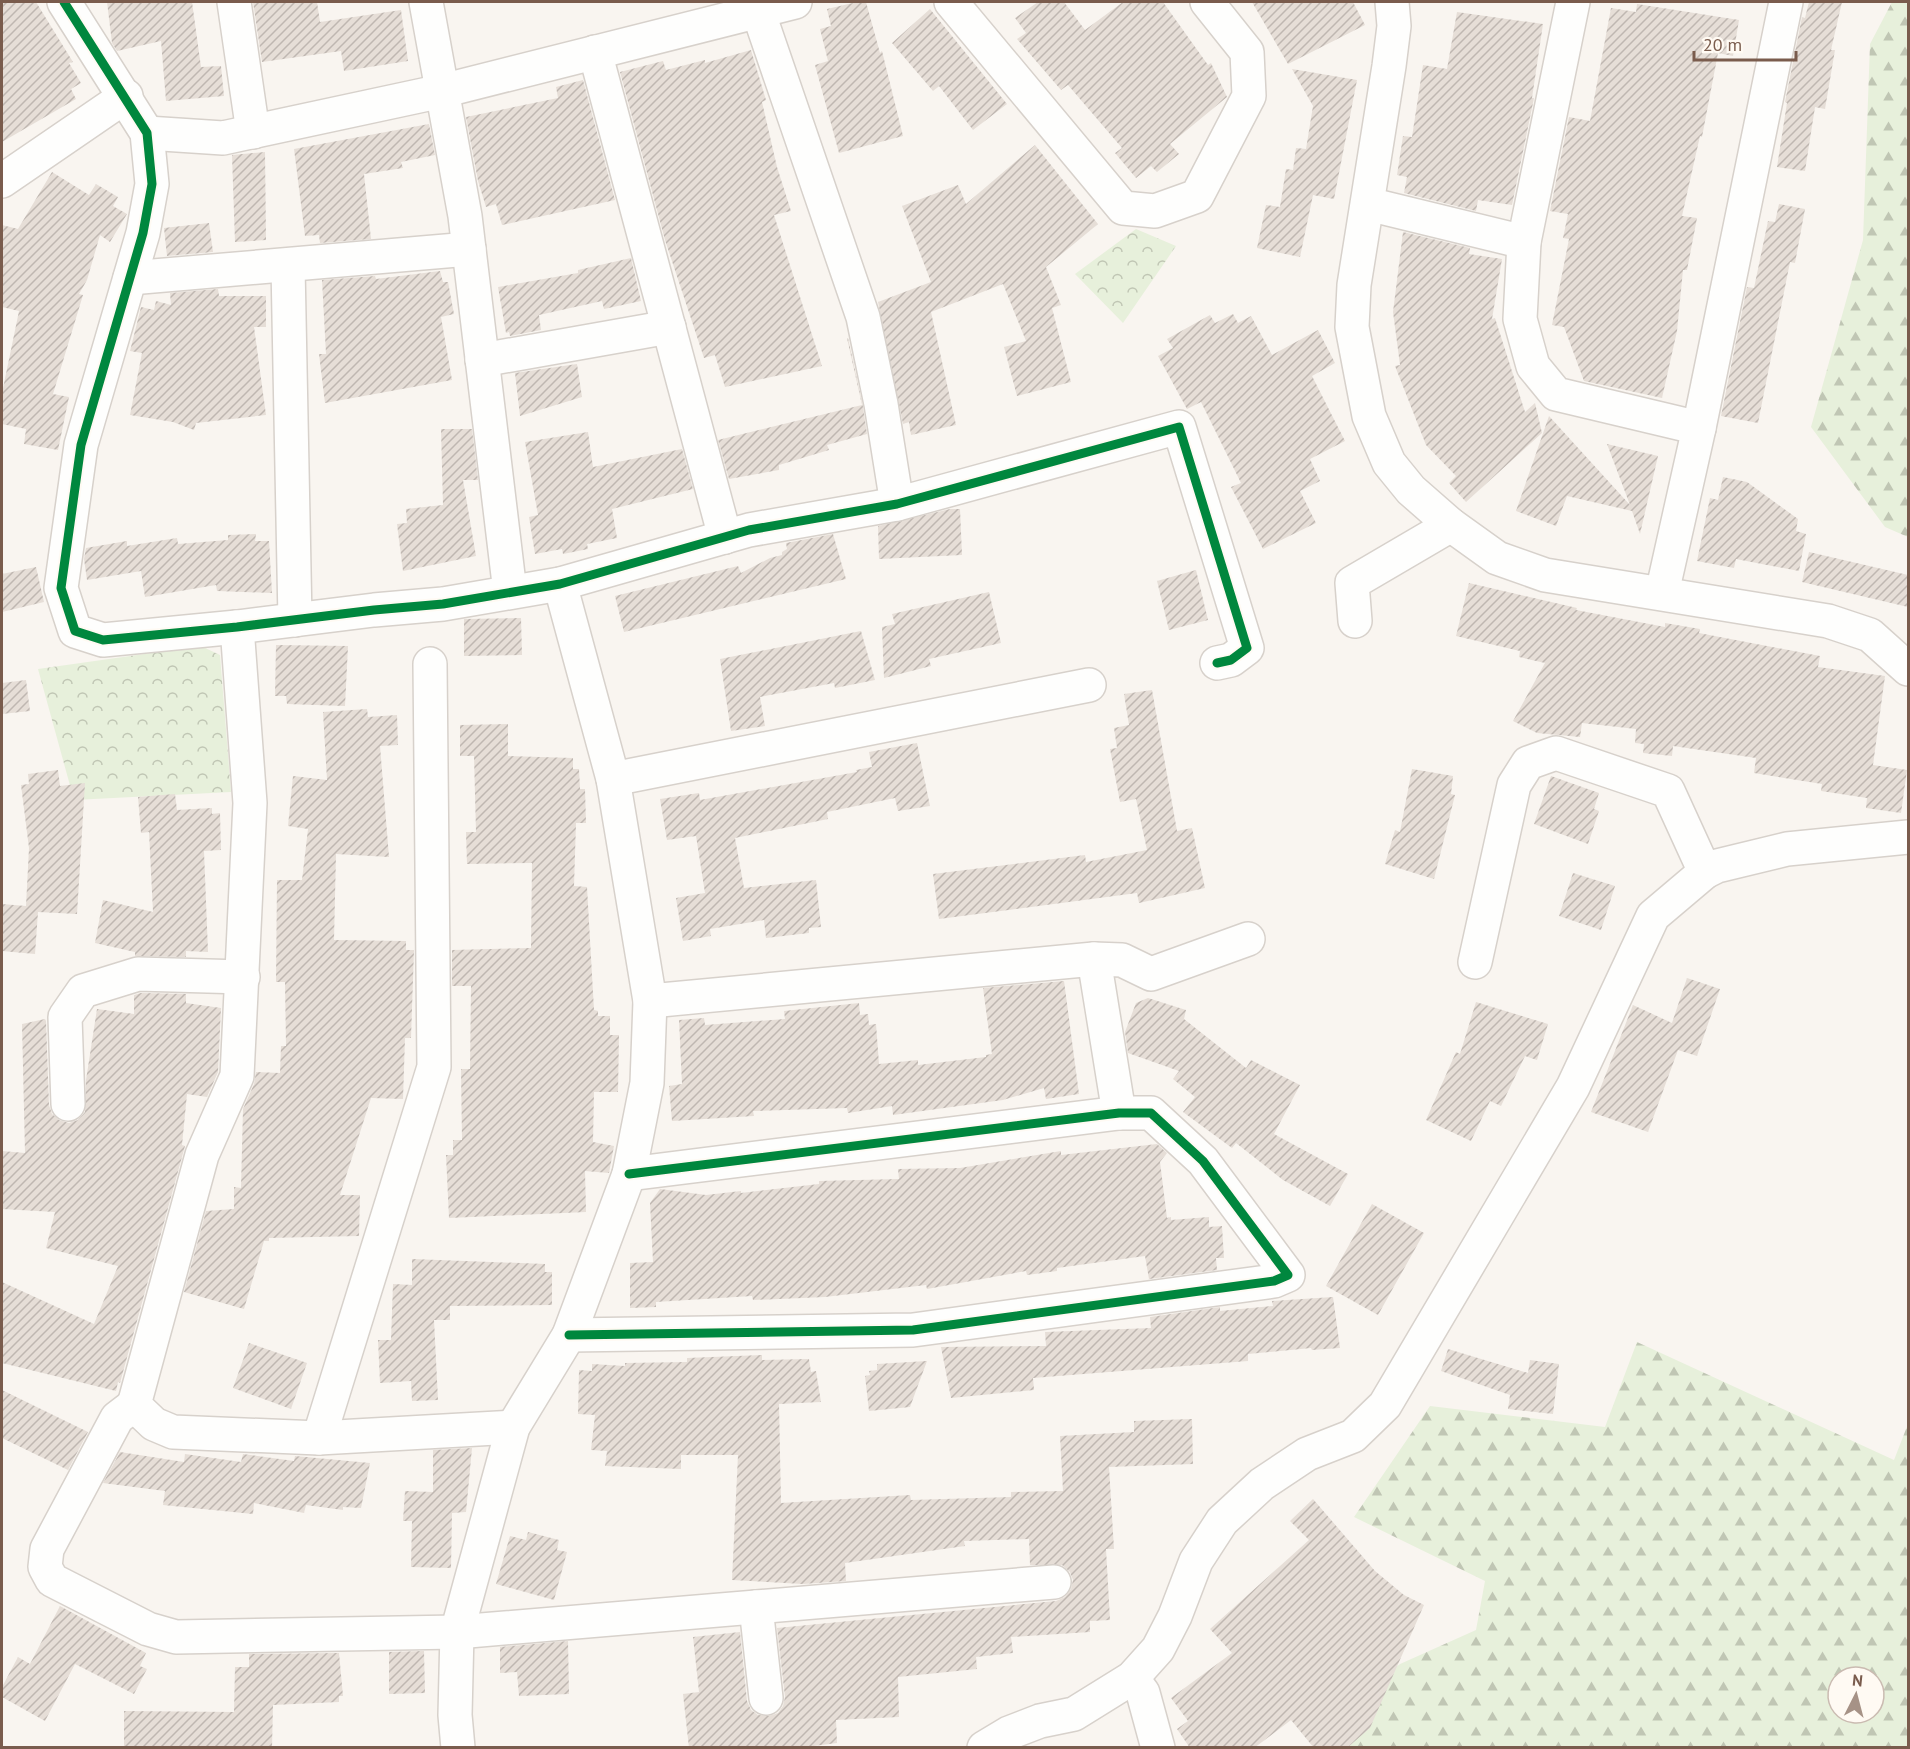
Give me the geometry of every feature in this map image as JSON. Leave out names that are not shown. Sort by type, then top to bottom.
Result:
[{"type":"street","points":[[64,2],[126,96],[147,133],[152,184],[143,233],[81,445],[61,588],[75,631],[103,640],[443,604],[560,584],[749,530],[897,504],[1179,427],[1246,648],[1231,660],[1217,663]]},
{"type":"street","points":[[234,2],[253,132]]},
{"type":"street","points":[[426,2],[469,249],[510,592]]},
{"type":"street","points":[[147,133],[223,138],[253,132],[442,91],[795,2]]},
{"type":"street","points":[[951,2],[1123,208],[1155,211],[1197,196],[1249,96],[1247,52],[1207,2]]},
{"type":"street","points":[[1392,2],[1394,26],[1354,285],[1352,327],[1369,416],[1389,463],[1411,490],[1451,525],[1497,558],[1545,575],[1828,621],[1870,635],[1908,669]]},
{"type":"street","points":[[1573,2],[1524,242],[1520,318],[1533,366],[1556,394],[1699,428]]},
{"type":"street","points":[[1662,593],[1699,428],[1786,2]]},
{"type":"street","points":[[758,11],[863,317],[881,404],[897,504]]},
{"type":"street","points":[[595,52],[725,537]]},
{"type":"street","points":[[2,181],[126,96]]},
{"type":"street","points":[[1368,204],[1524,242]]},
{"type":"street","points":[[130,278],[469,249]]},
{"type":"street","points":[[288,266],[295,620]]},
{"type":"street","points":[[482,360],[669,327]]},
{"type":"street","points":[[1355,621],[1352,584],[1451,525]]},
{"type":"street","points":[[458,1748],[455,1715],[457,1632],[513,1427],[569,1335],[629,1174],[647,1083],[650,1001],[613,779],[560,584]]},
{"type":"street","points":[[237,627],[250,803],[237,1077],[202,1155],[134,1405],[117,1418],[47,1549],[45,1567],[52,1580],[148,1629],[176,1637],[457,1632],[1054,1582]]},
{"type":"street","points":[[319,1438],[434,1067],[430,664]]},
{"type":"street","points":[[613,779],[1089,685]]},
{"type":"street","points":[[1475,962],[1514,785],[1528,763],[1556,753],[1668,791],[1705,872]]},
{"type":"street","points":[[984,1748],[1009,1733],[1040,1721],[1074,1714],[1132,1678],[1158,1649],[1175,1616],[1196,1561],[1222,1521],[1262,1484],[1307,1454],[1353,1436],[1385,1405],[1573,1087],[1653,916],[1705,872],[1717,866],[1787,849],[1908,837]]},
{"type":"street","points":[[650,1001],[1094,959],[1122,960],[1151,974],[1248,939]]},
{"type":"street","points":[[1094,959],[1119,1113]]},
{"type":"street","points":[[68,1104],[65,1017],[83,991],[138,974],[243,976]]},
{"type":"street","points":[[569,1335],[913,1330],[1274,1281],[1288,1275],[1203,1161],[1151,1113],[1119,1113],[629,1174]]},
{"type":"street","points":[[134,1405],[154,1424],[173,1432],[319,1438],[513,1427]]},
{"type":"street","points":[[756,1607],[766,1698]]},
{"type":"street","points":[[1132,1678],[1143,1693],[1158,1748]]},
{"type":"green space","points":[[1892,2],[1908,2],[1908,537],[1885,527],[1811,427],[1863,240],[1870,44]]},
{"type":"green space","points":[[1136,229],[1176,246],[1123,323],[1075,274]]},
{"type":"green space","points":[[201,646],[220,655],[231,792],[74,800],[38,669]]},
{"type":"green space","points":[[1637,1342],[1894,1460],[1908,1424],[1908,1747],[1312,1748],[1349,1701],[1400,1664],[1476,1630],[1485,1581],[1354,1517],[1430,1406],[1605,1427]]},
{"type":"building","points":[[2,2],[36,2],[73,62],[69,63],[81,83],[71,89],[76,99],[2,142]]},
{"type":"building","points":[[107,2],[192,2],[201,67],[221,66],[224,96],[166,101],[161,41],[117,51],[112,43]]},
{"type":"building","points":[[253,2],[317,2],[320,22],[401,10],[408,61],[344,71],[341,51],[262,62]]},
{"type":"building","points":[[866,2],[880,53],[882,51],[903,136],[839,153],[815,65],[828,61],[820,29],[831,26],[827,9]]},
{"type":"building","points":[[1038,2],[1064,2],[1085,30],[1123,2],[1163,2],[1208,65],[1211,63],[1227,97],[1170,144],[1179,154],[1157,172],[1151,166],[1136,178],[1115,153],[1122,148],[1068,85],[1061,90],[1017,39],[1026,33],[1015,18]]},
{"type":"building","points":[[1252,2],[1353,2],[1365,25],[1288,64]]},
{"type":"building","points":[[1809,2],[1842,2],[1831,50],[1835,50],[1825,109],[1815,107],[1805,171],[1777,167],[1787,103],[1785,102],[1802,17],[1805,18]]},
{"type":"building","points":[[1637,4],[1739,20],[1733,56],[1718,53],[1702,137],[1700,136],[1682,216],[1697,218],[1687,270],[1683,270],[1677,331],[1662,398],[1584,381],[1564,327],[1552,325],[1569,239],[1563,238],[1568,214],[1550,211],[1569,117],[1590,121],[1611,8],[1636,12]]},
{"type":"building","points":[[930,9],[1007,104],[973,130],[939,86],[933,91],[892,43]]},
{"type":"building","points":[[1457,12],[1543,24],[1532,98],[1534,98],[1512,205],[1478,200],[1476,211],[1404,193],[1407,177],[1397,175],[1403,136],[1412,137],[1423,65],[1447,69]]},
{"type":"building","points":[[751,50],[766,100],[762,102],[777,167],[791,211],[774,215],[822,366],[725,387],[715,355],[704,358],[665,240],[620,72],[663,61],[666,70],[705,60],[705,63]]},
{"type":"building","points":[[1292,69],[1357,80],[1334,199],[1313,195],[1300,257],[1257,248],[1266,205],[1280,207],[1286,169],[1293,170],[1296,148],[1306,149],[1313,106]]},
{"type":"building","points":[[583,80],[615,200],[502,225],[496,204],[486,207],[478,181],[466,117],[558,98],[556,87]]},
{"type":"building","points":[[429,124],[435,155],[401,162],[403,168],[364,174],[371,239],[320,243],[319,235],[305,236],[294,149]]},
{"type":"building","points":[[1035,145],[1098,224],[1046,267],[1061,305],[1052,308],[1071,382],[1017,396],[1004,347],[1026,341],[1003,284],[931,312],[956,425],[911,435],[909,422],[903,424],[878,302],[931,282],[902,206],[958,185],[966,204]]},
{"type":"building","points":[[265,152],[266,240],[235,242],[232,155]]},
{"type":"building","points":[[52,172],[89,195],[96,184],[118,197],[113,206],[127,214],[110,242],[100,235],[87,280],[79,294],[83,295],[53,394],[69,397],[58,450],[24,444],[26,429],[2,424],[2,393],[19,311],[2,307],[2,225],[18,229]]},
{"type":"building","points":[[1779,204],[1805,209],[1795,263],[1790,262],[1758,423],[1721,416],[1747,287],[1754,288],[1768,221],[1775,222]]},
{"type":"building","points":[[209,223],[213,252],[167,256],[164,228]]},
{"type":"building","points":[[1403,232],[1470,248],[1469,254],[1502,259],[1492,319],[1495,318],[1525,412],[1535,403],[1542,433],[1466,502],[1449,483],[1456,476],[1426,445],[1395,366],[1400,365],[1393,312]]},
{"type":"building","points":[[631,258],[641,301],[604,309],[602,301],[539,315],[541,330],[510,336],[509,332],[506,333],[498,287],[578,273],[578,270]]},
{"type":"building","points":[[440,271],[443,282],[448,282],[454,314],[441,317],[452,380],[325,403],[319,354],[326,354],[322,280],[375,276],[376,279]]},
{"type":"building","points":[[218,289],[219,296],[266,296],[266,327],[254,327],[266,415],[196,423],[194,430],[173,422],[130,415],[142,353],[130,351],[141,307],[154,310],[156,301],[171,305],[170,293]]},
{"type":"building","points":[[1233,314],[1238,323],[1251,316],[1272,355],[1318,330],[1335,363],[1312,376],[1345,441],[1310,459],[1320,481],[1300,491],[1316,523],[1263,549],[1231,487],[1241,483],[1201,402],[1187,409],[1158,356],[1173,348],[1167,339],[1210,315],[1215,323]]},
{"type":"building","points":[[847,338],[863,407],[867,434],[827,445],[829,450],[779,465],[779,470],[729,479],[718,440],[862,405]]},
{"type":"building","points":[[577,364],[582,397],[520,416],[515,373]]},
{"type":"building","points":[[1549,416],[1630,505],[1607,444],[1658,456],[1640,534],[1632,511],[1567,496],[1556,526],[1516,511]]},
{"type":"building","points":[[441,429],[472,429],[478,480],[463,480],[476,556],[403,571],[397,524],[407,523],[406,509],[443,505]]},
{"type":"building","points":[[588,432],[593,467],[682,449],[693,489],[612,509],[617,538],[587,544],[588,549],[563,554],[562,549],[535,554],[529,517],[538,515],[525,442]]},
{"type":"building","points":[[1723,477],[1747,482],[1798,519],[1796,531],[1806,534],[1799,571],[1736,559],[1734,568],[1697,561],[1710,498],[1718,500]]},
{"type":"building","points":[[950,509],[960,509],[962,555],[879,559],[878,526]]},
{"type":"building","points":[[256,534],[255,541],[269,541],[272,593],[217,591],[216,585],[145,597],[141,571],[87,580],[84,559],[86,548],[127,541],[127,546],[177,538],[178,544],[228,540],[228,535]]},
{"type":"building","points":[[833,534],[846,579],[624,632],[615,596],[738,566],[741,573],[770,558],[782,555],[782,552],[787,549],[786,543]]},
{"type":"building","points":[[1809,552],[1908,575],[1908,607],[1802,582]]},
{"type":"building","points":[[36,567],[44,602],[2,612],[2,574]]},
{"type":"building","points":[[1196,570],[1208,620],[1169,630],[1157,581]]},
{"type":"building","points":[[1469,583],[1577,608],[1576,610],[1665,627],[1665,623],[1700,629],[1699,633],[1820,656],[1818,667],[1885,676],[1873,765],[1907,770],[1901,813],[1866,808],[1867,798],[1821,791],[1822,784],[1754,773],[1756,758],[1673,746],[1672,756],[1643,753],[1644,744],[1635,743],[1636,729],[1582,723],[1580,737],[1537,733],[1513,721],[1545,663],[1519,657],[1520,651],[1456,636]]},
{"type":"building","points":[[989,592],[1001,643],[929,659],[931,666],[884,678],[882,627],[895,624],[892,614]]},
{"type":"building","points":[[521,618],[522,655],[464,656],[464,619]]},
{"type":"building","points":[[861,631],[875,680],[835,688],[834,683],[760,697],[765,726],[731,731],[720,659]]},
{"type":"building","points":[[276,645],[348,646],[345,706],[287,704],[286,696],[275,696]]},
{"type":"building","points":[[26,680],[30,711],[2,714],[2,683]]},
{"type":"building","points":[[1152,690],[1177,831],[1192,828],[1205,888],[1139,903],[1137,893],[939,919],[933,874],[1085,855],[1086,862],[1147,850],[1136,799],[1120,802],[1110,749],[1117,748],[1114,728],[1129,725],[1124,694]]},
{"type":"building","points":[[367,709],[368,717],[397,715],[398,745],[380,746],[389,857],[336,854],[334,940],[406,941],[406,950],[414,950],[411,1038],[405,1038],[403,1099],[371,1098],[340,1195],[360,1195],[359,1236],[269,1238],[269,1241],[264,1241],[244,1309],[184,1292],[206,1211],[234,1209],[234,1187],[241,1188],[243,1109],[254,1084],[256,1072],[280,1073],[281,1046],[286,1046],[285,982],[276,982],[277,880],[302,880],[308,829],[288,826],[293,776],[327,780],[323,712]]},
{"type":"building","points":[[508,724],[508,756],[573,758],[573,769],[579,769],[580,789],[585,789],[586,823],[576,823],[574,886],[587,887],[594,1010],[598,1011],[598,1016],[610,1016],[610,1035],[619,1035],[618,1092],[594,1092],[593,1142],[614,1146],[609,1173],[585,1171],[586,1212],[449,1218],[446,1155],[453,1155],[453,1140],[462,1140],[461,1069],[470,1069],[471,986],[452,986],[452,950],[531,948],[532,863],[467,864],[466,832],[476,832],[474,756],[460,756],[460,725]]},
{"type":"building","points":[[917,743],[930,806],[898,811],[895,798],[827,812],[828,819],[735,838],[744,888],[816,880],[821,927],[809,928],[809,933],[766,938],[764,920],[710,929],[711,936],[683,941],[676,898],[705,893],[696,836],[667,840],[660,799],[699,793],[700,800],[857,772],[856,770],[872,767],[869,752]]},
{"type":"building","points":[[1412,769],[1453,776],[1451,794],[1455,795],[1434,879],[1385,864],[1395,830],[1400,832]]},
{"type":"building","points":[[58,770],[60,786],[85,783],[77,914],[38,912],[35,954],[2,951],[2,904],[26,906],[29,848],[21,785],[29,784],[28,774]]},
{"type":"building","points":[[1551,776],[1599,793],[1594,809],[1599,811],[1588,844],[1534,824]]},
{"type":"building","points":[[175,794],[177,810],[212,808],[212,814],[220,813],[221,850],[204,851],[208,952],[186,951],[186,957],[135,956],[135,952],[95,943],[103,900],[153,912],[149,832],[141,833],[138,797]]},
{"type":"building","points":[[1573,873],[1615,886],[1601,930],[1559,916]]},
{"type":"building","points":[[1687,978],[1720,989],[1697,1056],[1678,1050],[1648,1132],[1591,1112],[1633,1005],[1672,1023]]},
{"type":"building","points":[[1064,981],[1079,1094],[1046,1099],[1044,1088],[1003,1100],[893,1115],[892,1106],[848,1113],[847,1108],[753,1111],[754,1116],[672,1121],[669,1086],[682,1084],[679,1020],[704,1018],[705,1025],[785,1019],[784,1011],[859,1003],[860,1015],[868,1014],[869,1025],[876,1024],[879,1064],[918,1060],[918,1065],[986,1057],[992,1054],[983,988]]},
{"type":"building","points":[[141,993],[186,994],[186,1003],[221,1008],[218,1072],[207,1097],[187,1094],[182,1145],[185,1146],[116,1391],[2,1363],[2,1282],[94,1324],[118,1266],[46,1248],[55,1212],[2,1209],[2,1151],[25,1153],[22,1024],[45,1019],[46,1021],[49,1105],[52,1114],[59,1120],[69,1123],[78,1120],[85,1112],[86,1080],[97,1009],[134,1014],[134,995]]},
{"type":"building","points":[[1148,998],[1186,1010],[1184,1019],[1246,1068],[1251,1060],[1300,1085],[1274,1134],[1348,1174],[1330,1206],[1283,1180],[1236,1143],[1232,1148],[1183,1112],[1195,1097],[1173,1079],[1179,1071],[1128,1053],[1125,1032],[1136,1003]]},
{"type":"building","points":[[1476,1002],[1548,1024],[1537,1060],[1525,1056],[1501,1106],[1490,1101],[1471,1141],[1426,1120],[1456,1052],[1460,1054]]},
{"type":"building","points":[[1157,1144],[1167,1153],[1160,1162],[1167,1218],[1171,1217],[1171,1220],[1209,1217],[1209,1227],[1222,1226],[1224,1258],[1216,1258],[1217,1270],[1149,1279],[1145,1256],[1057,1268],[1057,1271],[1027,1275],[1026,1271],[927,1289],[926,1285],[825,1297],[753,1300],[752,1296],[656,1302],[656,1307],[630,1308],[630,1263],[653,1262],[650,1203],[660,1189],[706,1195],[819,1184],[819,1181],[899,1179],[898,1169],[960,1168],[1061,1151],[1061,1155]]},
{"type":"building","points":[[1372,1204],[1424,1233],[1378,1315],[1326,1286]]},
{"type":"building","points":[[412,1259],[545,1264],[545,1272],[552,1272],[552,1305],[450,1306],[450,1320],[434,1320],[438,1400],[412,1401],[411,1381],[380,1383],[378,1340],[391,1340],[393,1284],[412,1285]]},
{"type":"building","points":[[1333,1297],[1340,1348],[1312,1350],[1311,1348],[1248,1354],[1248,1361],[1033,1378],[1034,1390],[951,1398],[941,1347],[1046,1346],[1045,1332],[1151,1328],[1150,1317],[1220,1307],[1220,1311],[1273,1306],[1272,1301]]},
{"type":"building","points":[[249,1343],[307,1363],[291,1409],[233,1388]]},
{"type":"building","points":[[1448,1349],[1528,1373],[1530,1360],[1559,1364],[1553,1414],[1508,1409],[1510,1395],[1441,1371]]},
{"type":"building","points":[[762,1355],[762,1360],[809,1359],[811,1372],[816,1371],[821,1402],[779,1404],[781,1503],[910,1495],[911,1500],[1011,1497],[1011,1492],[1063,1491],[1060,1436],[1134,1432],[1134,1421],[1192,1419],[1193,1464],[1109,1467],[1114,1549],[1106,1549],[1110,1620],[1090,1621],[1090,1632],[1011,1637],[1013,1653],[976,1657],[977,1669],[898,1677],[899,1717],[836,1720],[837,1743],[798,1748],[689,1748],[683,1694],[699,1692],[693,1637],[740,1632],[747,1701],[751,1710],[758,1715],[769,1716],[778,1713],[785,1697],[777,1628],[1056,1601],[1065,1597],[1071,1589],[1073,1580],[1070,1572],[1062,1565],[1030,1565],[1029,1539],[964,1541],[965,1546],[845,1563],[846,1581],[803,1584],[732,1580],[738,1455],[681,1455],[681,1469],[605,1466],[607,1451],[591,1450],[595,1415],[578,1414],[579,1370],[592,1371],[592,1364],[625,1366],[625,1363],[687,1362],[687,1358]]},
{"type":"building","points":[[927,1361],[910,1407],[869,1411],[865,1376],[870,1375],[869,1371],[877,1370],[877,1364]]},
{"type":"building","points":[[2,1390],[88,1432],[68,1470],[2,1438]]},
{"type":"building","points":[[472,1448],[466,1512],[452,1513],[451,1568],[411,1567],[412,1521],[403,1521],[405,1491],[433,1492],[433,1450]]},
{"type":"building","points":[[120,1452],[184,1462],[185,1454],[241,1462],[243,1454],[294,1461],[295,1456],[370,1463],[361,1508],[343,1507],[343,1510],[306,1505],[304,1513],[254,1503],[253,1514],[163,1505],[165,1491],[103,1483]]},
{"type":"building","points":[[1313,1499],[1375,1571],[1404,1595],[1424,1605],[1370,1728],[1347,1748],[1314,1748],[1291,1720],[1254,1748],[1190,1748],[1177,1729],[1188,1721],[1171,1698],[1232,1653],[1210,1629],[1309,1540],[1290,1521]]},
{"type":"building","points":[[528,1532],[559,1540],[557,1550],[567,1552],[554,1600],[496,1584],[510,1536],[526,1540]]},
{"type":"building","points":[[60,1606],[146,1653],[140,1666],[147,1669],[134,1694],[75,1664],[45,1721],[2,1697],[2,1687],[18,1657],[30,1664]]},
{"type":"building","points":[[568,1641],[569,1694],[519,1696],[517,1672],[500,1673],[500,1647]]},
{"type":"building","points":[[424,1651],[425,1693],[389,1694],[389,1652]]},
{"type":"building","points":[[339,1653],[343,1696],[339,1696],[339,1702],[273,1705],[272,1748],[124,1748],[124,1711],[234,1712],[235,1667],[249,1667],[249,1654]]},
{"type":"cycle path","points":[[64,2],[147,133],[152,184],[143,233],[81,445],[61,588],[75,631],[103,640],[443,604],[560,584],[749,530],[897,504],[1179,427],[1247,648],[1231,660],[1217,663]]},
{"type":"cycle path","points":[[569,1335],[913,1330],[1274,1281],[1288,1275],[1203,1161],[1151,1113],[1119,1113],[629,1174]]}]
